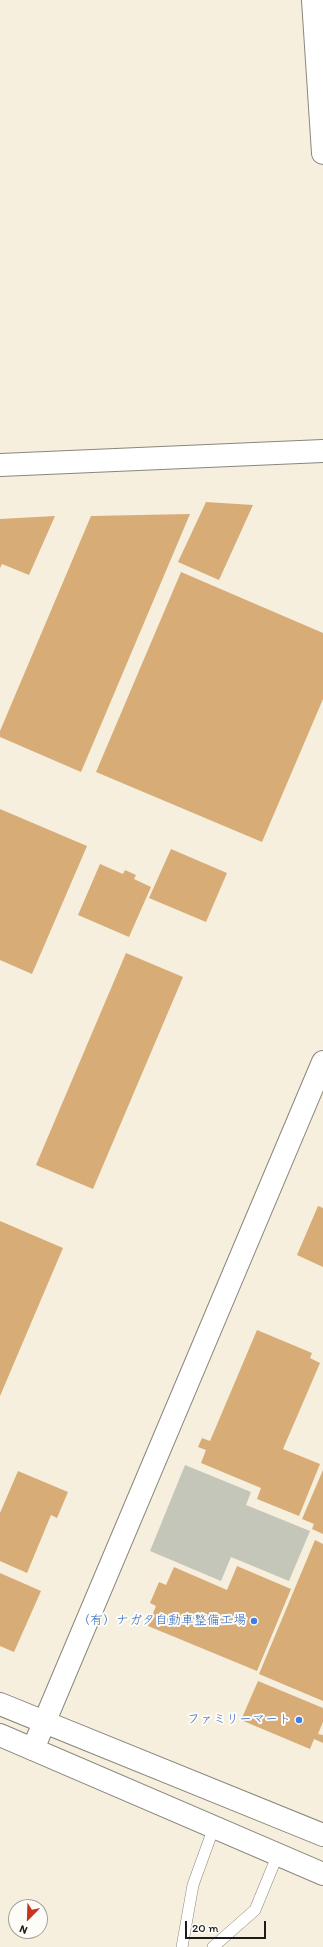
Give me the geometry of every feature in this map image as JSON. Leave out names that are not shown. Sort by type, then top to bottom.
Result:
[{"type":"street","points":[[313,0],[323,153]]},
{"type":"street","points":[[0,465],[323,451]]},
{"type":"street","points":[[33,1749],[323,1062]]},
{"type":"street","points":[[0,1704],[323,1835]]},
{"type":"street","points":[[0,1735],[323,1874]]},
{"type":"lane","points":[[182,1947],[193,1885],[214,1827]]},
{"type":"lane","points":[[213,1947],[256,1910],[278,1854]]},
{"type":"shaded area","points":[[185,1465],[251,1492],[246,1505],[310,1531],[289,1581],[231,1557],[221,1581],[150,1551]]},
{"type":"building","points":[[206,502],[253,505],[219,580],[178,562]]},
{"type":"building","points":[[190,514],[81,772],[0,737],[0,731],[91,516]]},
{"type":"building","points":[[55,516],[29,575],[2,564],[0,568],[0,519]]},
{"type":"building","points":[[181,572],[323,633],[323,699],[262,842],[96,772]]},
{"type":"building","points":[[0,809],[87,846],[32,974],[0,960]]},
{"type":"building","points":[[171,849],[227,873],[206,922],[149,898]]},
{"type":"building","points":[[100,864],[123,874],[125,870],[136,875],[134,879],[151,887],[129,937],[78,915]]},
{"type":"building","points":[[126,953],[183,977],[93,1189],[36,1165]]},
{"type":"building","points":[[318,1206],[323,1208],[323,1267],[297,1255]]},
{"type":"building","points":[[0,1221],[63,1248],[0,1396]]},
{"type":"building","points":[[257,1330],[312,1353],[310,1358],[320,1363],[283,1449],[320,1464],[299,1516],[257,1499],[261,1488],[201,1463],[206,1450],[198,1447],[202,1438],[210,1441]]},
{"type":"building","points":[[323,1470],[323,1534],[312,1529],[314,1524],[302,1519]]},
{"type":"building","points":[[18,1471],[68,1492],[57,1518],[51,1515],[27,1573],[0,1561],[0,1513]]},
{"type":"building","points":[[315,1540],[323,1544],[323,1701],[259,1674]]},
{"type":"building","points":[[237,1566],[291,1589],[257,1671],[148,1626],[156,1606],[150,1603],[159,1582],[166,1585],[174,1567],[227,1590]]},
{"type":"building","points":[[0,1573],[41,1591],[14,1652],[0,1646]]},
{"type":"building","points":[[258,1681],[323,1708],[323,1722],[318,1734],[323,1735],[323,1743],[314,1739],[310,1749],[241,1720]]},
{"type":"place","name":"（有）ナガタ自動車整備工場","points":[[254,1621]]},
{"type":"place","name":"ファミリーマート","points":[[299,1720]]}]
